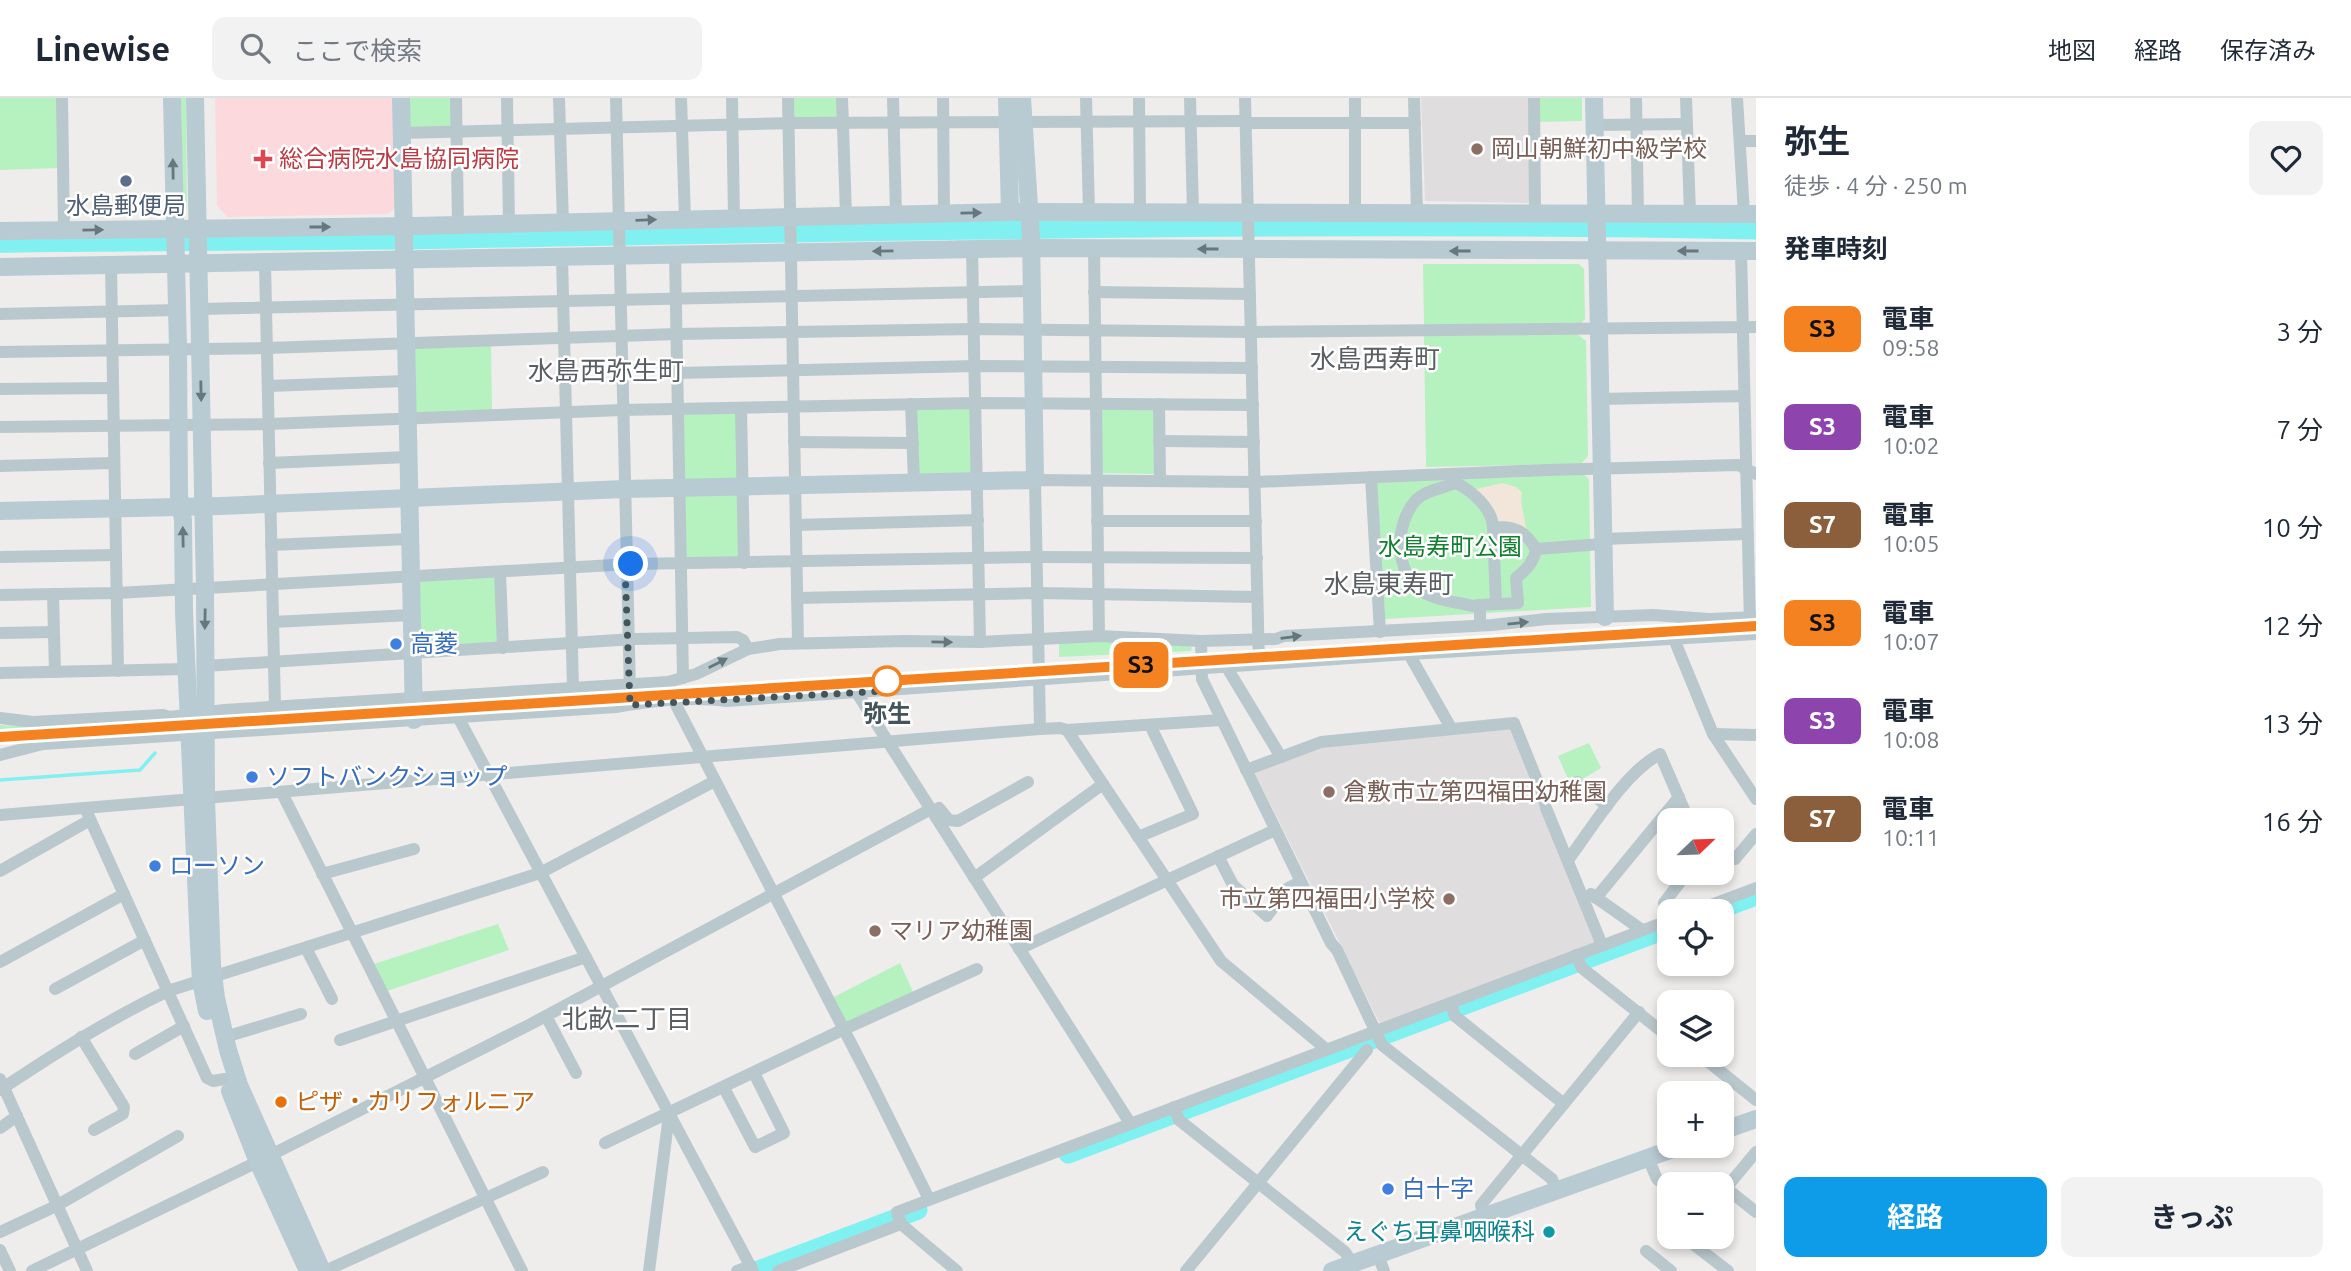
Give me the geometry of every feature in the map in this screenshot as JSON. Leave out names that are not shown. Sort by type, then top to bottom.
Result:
[{"type":"street","points":[[62,98],[64,230]]},
{"type":"street","points":[[172,98],[178,348],[177,424],[184,589],[196,667],[208,979],[216,1052],[225,1079],[324,1271],[543,1172]]},
{"type":"street","points":[[195,98],[205,588],[196,667]]},
{"type":"street","points":[[401,98],[414,720]]},
{"type":"street","points":[[456,98],[458,225]]},
{"type":"street","points":[[507,98],[509,224]]},
{"type":"street","points":[[559,98],[563,223]]},
{"type":"street","points":[[616,98],[630,705]]},
{"type":"street","points":[[681,98],[685,219]]},
{"type":"street","points":[[732,98],[734,218]]},
{"type":"street","points":[[788,98],[798,643]]},
{"type":"street","points":[[842,98],[846,215]]},
{"type":"street","points":[[892,98],[896,214]]},
{"type":"street","points":[[943,98],[944,213]]},
{"type":"street","points":[[1007,98],[1015,121],[1031,230],[1041,729]]},
{"type":"street","points":[[1010,212],[1008,149],[1022,98]]},
{"type":"street","points":[[1086,98],[1089,212]]},
{"type":"street","points":[[1139,98],[1140,212]]},
{"type":"street","points":[[1190,98],[1193,212]]},
{"type":"street","points":[[1245,98],[1259,664]]},
{"type":"street","points":[[1354,98],[1355,213]]},
{"type":"street","points":[[1414,98],[1417,214]]},
{"type":"street","points":[[1534,98],[1535,214]]},
{"type":"street","points":[[1594,98],[1602,542],[1607,643]]},
{"type":"street","points":[[1636,98],[1638,214]]},
{"type":"street","points":[[1686,98],[1690,214]]},
{"type":"street","points":[[0,231],[64,230],[175,245],[403,243],[562,257],[619,251],[675,255],[791,234],[846,215],[1010,212],[1031,230],[1094,248],[1249,246],[1597,232],[1638,214],[1750,214],[1737,98]]},
{"type":"street","points":[[401,133],[893,122],[1415,122]]},
{"type":"street","points":[[1594,125],[1687,124]]},
{"type":"street","points":[[1740,141],[1756,141]]},
{"type":"street","points":[[1008,149],[1031,230]]},
{"type":"street","points":[[0,267],[111,266],[175,245],[198,245],[265,264],[403,243],[458,225],[563,223],[619,226],[685,219],[734,218],[791,234],[972,249],[1089,212],[1193,212],[1248,216],[1355,213],[1535,214],[1597,232],[1748,251],[1742,327],[1744,396],[1751,471],[1747,534],[1753,617],[1753,634],[1226,666],[858,693],[726,701],[674,701],[43,744],[0,755]]},
{"type":"street","points":[[1094,248],[1099,636]]},
{"type":"street","points":[[972,249],[980,642]]},
{"type":"street","points":[[675,255],[683,678]]},
{"type":"street","points":[[562,257],[573,688]]},
{"type":"street","points":[[265,264],[275,708]]},
{"type":"street","points":[[111,266],[118,671]]},
{"type":"street","points":[[199,309],[1032,291]]},
{"type":"street","points":[[1094,292],[1250,294]]},
{"type":"street","points":[[0,314],[177,310]]},
{"type":"street","points":[[0,352],[267,348],[677,334],[974,329],[1251,332],[1756,327]]},
{"type":"street","points":[[677,373],[975,366],[1252,368]]},
{"type":"street","points":[[268,386],[406,381]]},
{"type":"street","points":[[0,389],[113,388]]},
{"type":"street","points":[[1599,399],[1744,396]]},
{"type":"street","points":[[0,427],[269,424],[622,410],[911,404],[1035,402],[1253,405]]},
{"type":"street","points":[[911,404],[914,482]]},
{"type":"street","points":[[1159,404],[1160,481]]},
{"type":"street","points":[[741,408],[744,563]]},
{"type":"street","points":[[1159,441],[1254,442]]},
{"type":"street","points":[[794,442],[913,443]]},
{"type":"street","points":[[270,463],[408,457]]},
{"type":"street","points":[[0,466],[114,463]]},
{"type":"street","points":[[0,511],[270,504],[795,484],[978,480],[1256,482],[1371,477],[1456,478],[1601,469],[1738,465],[1751,471]]},
{"type":"street","points":[[1371,477],[1380,632]]},
{"type":"street","points":[[1456,478],[1483,503],[1490,514],[1493,527],[1496,604]]},
{"type":"street","points":[[1456,478],[1424,494],[1408,512],[1401,534],[1404,563],[1409,578],[1418,589],[1427,594],[1472,606],[1480,611],[1496,604],[1518,603],[1516,578]]},
{"type":"street","points":[[796,525],[978,520]]},
{"type":"street","points":[[1097,521],[1256,521]]},
{"type":"street","points":[[1493,527],[1519,529],[1536,550],[1529,566],[1516,578],[1495,579]]},
{"type":"street","points":[[1536,550],[1602,542],[1747,534]]},
{"type":"street","points":[[271,545],[409,539]]},
{"type":"street","points":[[0,558],[116,555]]},
{"type":"street","points":[[0,595],[117,593],[681,564],[1037,557],[1257,558]]},
{"type":"street","points":[[500,572],[503,648]]},
{"type":"street","points":[[797,598],[1038,593],[1257,597]]},
{"type":"street","points":[[53,594],[55,672]]},
{"type":"street","points":[[273,622],[411,615]]},
{"type":"street","points":[[0,718],[33,722],[629,685],[683,678],[748,649],[798,643],[980,642],[1099,636],[1201,641],[1258,640],[1546,619],[1653,615],[1701,619],[1753,617]]},
{"type":"street","points":[[0,633],[54,632]]},
{"type":"street","points":[[0,673],[196,667],[682,638],[737,637],[743,640],[748,649]]},
{"type":"street","points":[[1674,639],[1713,734],[1756,799]]},
{"type":"street","points":[[1201,641],[1202,679],[1300,882],[1331,943],[1338,950],[1378,1035],[1552,1179],[1556,1191]]},
{"type":"street","points":[[1409,654],[1451,728]]},
{"type":"street","points":[[1226,666],[1281,757]]},
{"type":"street","points":[[858,693],[1130,1124]]},
{"type":"street","points":[[674,701],[929,1199]]},
{"type":"street","points":[[458,717],[752,1268],[737,1271]]},
{"type":"street","points":[[0,815],[88,814],[199,799],[704,756],[1041,729],[1067,730],[1221,720]]},
{"type":"street","points":[[1247,770],[1321,742],[1514,723],[1602,945]]},
{"type":"street","points":[[1138,837],[1194,814],[1150,725]]},
{"type":"street","points":[[1067,730],[1221,961],[1326,1049]]},
{"type":"street","points":[[1713,734],[1756,735]]},
{"type":"street","points":[[1568,860],[1607,806],[1645,762],[1660,754],[1684,808]]},
{"type":"street","points":[[87,1271],[1,1086],[81,1037],[168,991],[540,873],[715,781]]},
{"type":"street","points":[[32,1271],[547,1016],[931,811],[939,808],[949,820],[958,821],[1028,782]]},
{"type":"street","points":[[1543,794],[1577,782],[1607,806]]},
{"type":"street","points":[[974,878],[1102,784]]},
{"type":"street","points":[[282,793],[522,1271]]},
{"type":"street","points":[[1597,898],[1679,797]]},
{"type":"street","points":[[0,871],[88,814]]},
{"type":"street","points":[[88,814],[207,1078],[213,1081],[225,1079]]},
{"type":"street","points":[[1019,950],[1275,830]]},
{"type":"street","points":[[1734,858],[1756,834]]},
{"type":"street","points":[[322,874],[414,849]]},
{"type":"street","points":[[1218,856],[1233,885],[1267,916],[1288,888],[1300,882]]},
{"type":"street","points":[[1578,886],[1642,930]]},
{"type":"street","points":[[1727,899],[1756,888]]},
{"type":"street","points":[[0,961],[124,894]]},
{"type":"street","points":[[957,1271],[900,1220],[897,1212],[1130,1124],[1175,1112],[1326,1049],[1378,1035],[1578,960],[1602,945],[1657,924]]},
{"type":"street","points":[[55,989],[145,940]]},
{"type":"street","points":[[306,948],[332,999]]},
{"type":"street","points":[[340,1040],[586,957]]},
{"type":"street","points":[[1578,960],[1657,1027]]},
{"type":"street","points":[[605,1143],[977,969]]},
{"type":"street","points":[[208,979],[264,1158],[308,1271]]},
{"type":"street","points":[[1452,1007],[1564,1104]]},
{"type":"street","points":[[1484,1217],[1481,1205],[1639,1012]]},
{"type":"street","points":[[225,1037],[301,1014]]},
{"type":"street","points":[[547,1016],[576,1073]]},
{"type":"street","points":[[135,1054],[184,1027]]},
{"type":"street","points":[[81,1037],[124,1107],[123,1114],[94,1130]]},
{"type":"street","points":[[1186,1271],[1367,1050]]},
{"type":"street","points":[[1715,1067],[1756,1100]]},
{"type":"street","points":[[724,1088],[755,1147],[784,1133],[754,1073]]},
{"type":"street","points":[[1175,1112],[1345,1252],[1353,1264]]},
{"type":"street","points":[[649,1271],[669,1115]]},
{"type":"street","points":[[0,1128],[17,1116]]},
{"type":"street","points":[[1734,1127],[1756,1119]]},
{"type":"street","points":[[0,1232],[56,1206],[178,1136]]},
{"type":"street","points":[[1756,1152],[1726,1188],[1756,1212]]},
{"type":"street","points":[[1332,1271],[1353,1264],[1381,1263],[1484,1217],[1657,1155]]},
{"type":"street","points":[[1648,1158],[1657,1177]]},
{"type":"street","points":[[778,1271],[900,1220]]},
{"type":"street","points":[[1700,1249],[1728,1271]]},
{"type":"street","points":[[0,1250],[10,1271]]},
{"type":"street","points":[[1646,1251],[1671,1271]]},
{"type":"shaded area","points":[[215,98],[392,98],[396,207],[388,214],[227,217],[217,205]]},
{"type":"shaded area","name":"岡山朝鮮初中級学校","points":[[1421,98],[1531,98],[1532,200],[1528,203],[1425,201]]},
{"type":"shaded area","name":"市立第四福田小学校","points":[[1512,727],[1599,942],[1380,1024],[1254,771],[1312,747]]},
{"type":"green space","points":[[0,98],[59,98],[60,168],[0,170]]},
{"type":"green space","points":[[181,98],[186,98],[187,209],[183,207]]},
{"type":"green space","points":[[406,98],[452,98],[452,129],[407,130]]},
{"type":"green space","points":[[794,98],[840,98],[840,119],[794,120]]},
{"type":"green space","points":[[1536,98],[1582,98],[1582,121],[1536,122]]},
{"type":"green space","points":[[1423,264],[1579,264],[1584,269],[1585,319],[1580,324],[1424,325]]},
{"type":"green space","points":[[1577,334],[1586,341],[1588,456],[1581,464],[1426,467],[1424,336]]},
{"type":"green space","points":[[491,344],[492,411],[414,413],[413,345]]},
{"type":"green space","points":[[1099,407],[1156,408],[1156,474],[1100,473]]},
{"type":"green space","points":[[916,408],[973,408],[971,474],[917,475]]},
{"type":"green space","points":[[737,412],[738,479],[683,480],[683,414]]},
{"type":"green space","name":"水島寿町公園","points":[[1582,473],[1589,479],[1591,607],[1385,619],[1377,482]]},
{"type":"green space","points":[[738,493],[741,557],[684,559],[683,495]]},
{"type":"green space","points":[[498,576],[497,643],[418,647],[418,580]]},
{"type":"green space","points":[[1096,641],[1192,648],[1191,651],[1059,657],[1059,643]]},
{"type":"green space","points":[[0,725],[105,725],[106,728],[0,734]]},
{"type":"green space","points":[[1589,743],[1601,768],[1581,780],[1568,779],[1558,756]]},
{"type":"green space","points":[[498,924],[509,950],[387,991],[374,964]]},
{"type":"green space","points":[[900,963],[914,994],[848,1025],[830,999]]},
{"type":"sand","points":[[1502,483],[1522,492],[1526,531],[1495,526],[1472,490]]},
{"type":"waterway","points":[[0,243],[1246,227],[1756,230]]},
{"type":"waterway","points":[[1037,233],[1593,233]]},
{"type":"waterway","points":[[1604,233],[1756,236]]},
{"type":"waterway","points":[[411,245],[1026,234]]},
{"type":"waterway","points":[[204,247],[400,246]]},
{"type":"waterway","points":[[0,251],[169,247]]},
{"type":"waterway","points":[[0,780],[140,770],[155,753]]},
{"type":"waterway","points":[[1734,904],[1756,896]]},
{"type":"waterway","points":[[1068,1154],[1657,933]]},
{"type":"waterway","points":[[756,1271],[918,1210]]},
{"type":"railway","points":[[0,737],[1756,626]]},
{"type":"train","name":"S3","points":[[0,737],[1756,626]]},
{"type":"place","name":"岡山朝鮮初中級学校","points":[[1477,149]]},
{"type":"place","name":"総合病院水島協同病院","points":[[263,159]]},
{"type":"place","name":"水島郵便局","points":[[126,181]]},
{"type":"place","name":"高菱","points":[[396,644]]},
{"type":"place","name":"弥生","points":[[887,681]]},
{"type":"place","name":"ソフトバンクショップ","points":[[252,777]]},
{"type":"place","name":"倉敷市立第四福田幼稚園","points":[[1329,792]]},
{"type":"place","name":"ローソン","points":[[155,866]]},
{"type":"place","name":"市立第四福田小学校","points":[[1449,899]]},
{"type":"place","name":"マリア幼稚園","points":[[875,931]]},
{"type":"place","name":"ピザ・カリフォルニア","points":[[281,1102]]},
{"type":"place","name":"白十字","points":[[1388,1189]]},
{"type":"place","name":"えぐち耳鼻咽喉科","points":[[1549,1232]]},
{"type":"district","name":"水島西寿町","points":[[1375,359]]},
{"type":"district","name":"水島西弥生町","points":[[606,371]]},
{"type":"district","name":"水島東寿町","points":[[1389,584]]},
{"type":"district","name":"北畝二丁目","points":[[627,1019]]},
{"type":"route","points":[[631,564],[625,566],[630,705],[885,691],[887,681]]}]
